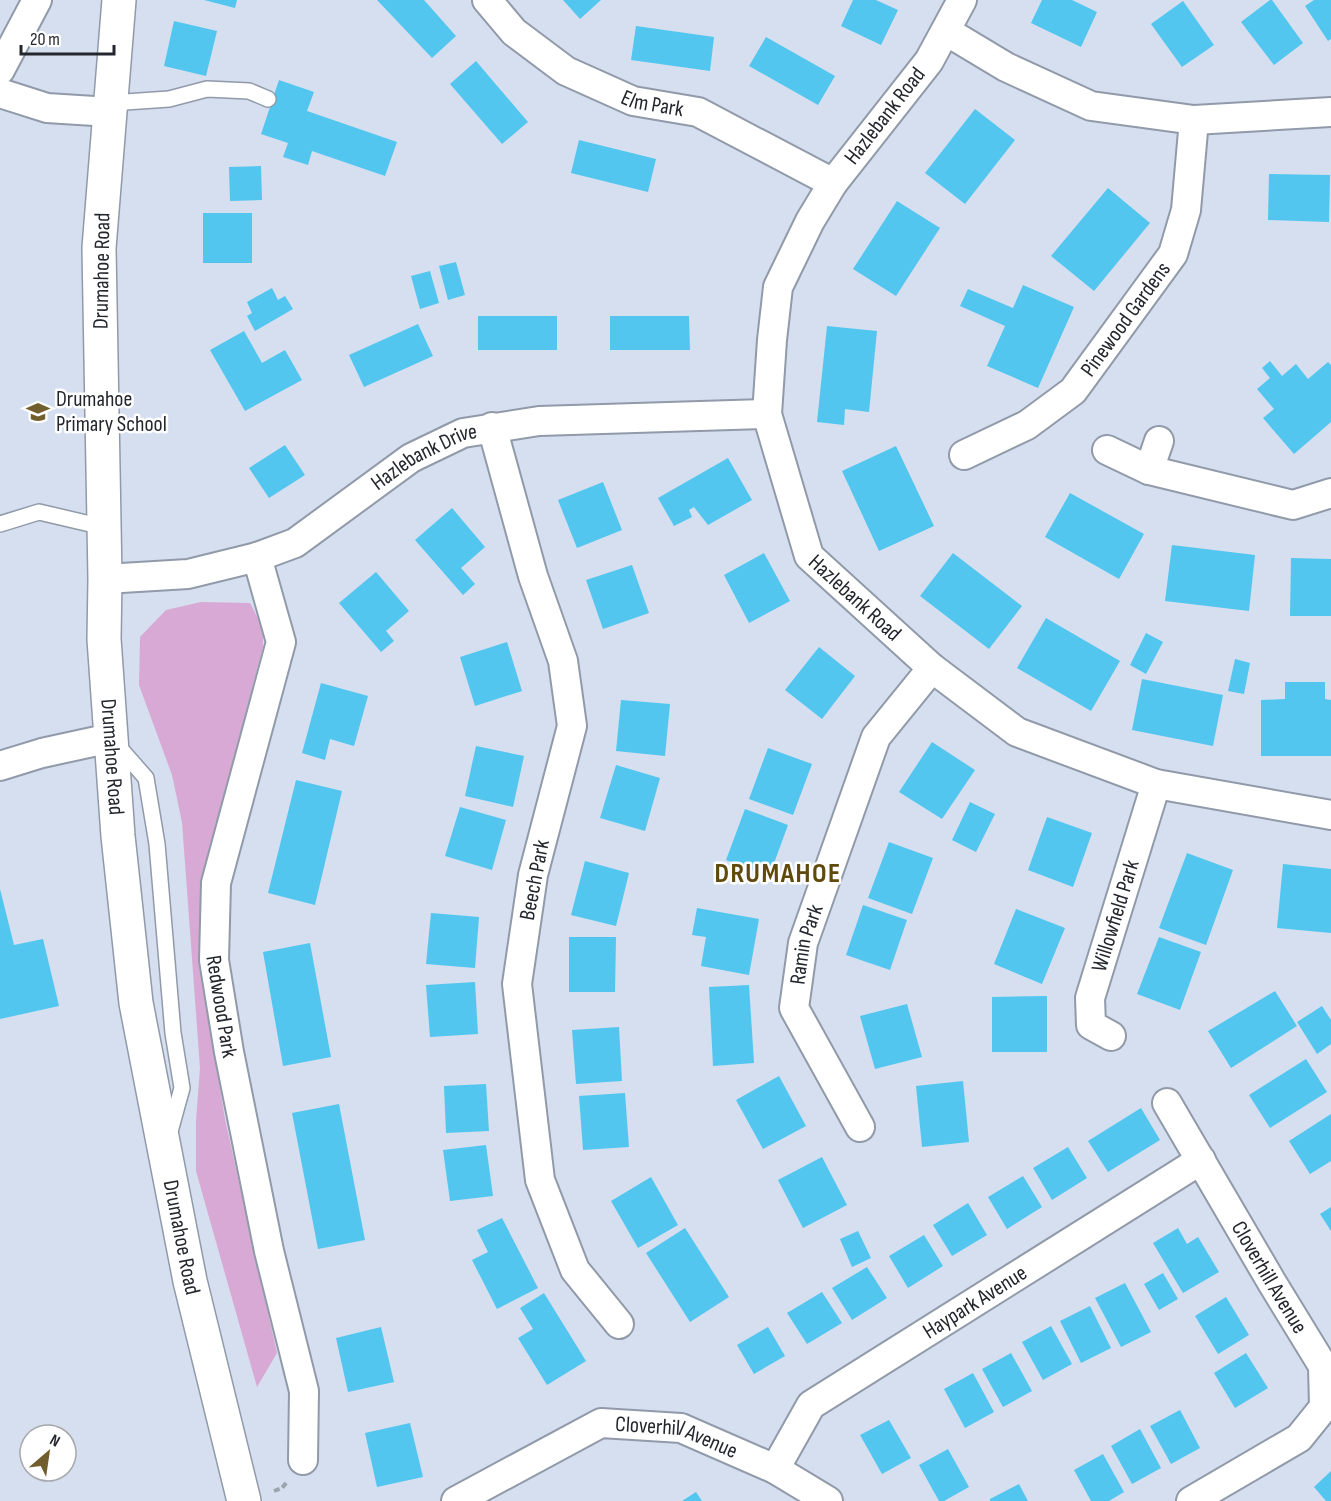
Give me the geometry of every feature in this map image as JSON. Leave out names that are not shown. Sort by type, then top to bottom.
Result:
[{"type":"street","points":[[0,70],[37,0]]},
{"type":"street","name":"Drumahoe Road","points":[[119,0],[99,248],[104,639],[118,836],[136,1003],[190,1281],[244,1500]]},
{"type":"street","name":"Elm Park","points":[[487,0],[514,32],[566,71],[633,101],[698,112],[833,183]]},
{"type":"street","name":"Hazlebank Road","points":[[962,0],[929,61],[833,183],[810,221],[778,287],[767,414],[809,556],[932,668],[1017,732],[1156,784],[1331,815]]},
{"type":"street","points":[[946,31],[1006,68],[1091,106],[1194,120],[1331,112]]},
{"type":"street","points":[[0,93],[47,108],[111,107]]},
{"type":"street","name":"Pinewood Gardens","points":[[964,455],[1027,425],[1073,390],[1173,254],[1186,210],[1194,120]]},
{"type":"street","name":"Hazlebank Drive","points":[[105,579],[188,574],[257,557],[295,543],[411,458],[463,433],[539,421],[767,414]]},
{"type":"street","name":"Beech Park","points":[[492,427],[533,576],[563,661],[572,726],[532,875],[517,984],[540,1180],[575,1270],[619,1324]]},
{"type":"street","points":[[1149,470],[1159,441]]},
{"type":"street","points":[[1107,450],[1149,470],[1293,505],[1331,493]]},
{"type":"street","name":"Redwood Park","points":[[257,557],[281,642],[216,883],[214,960],[229,1052],[269,1251],[304,1391],[303,1460]]},
{"type":"street","name":"Ramin Park","points":[[860,1127],[794,1008],[803,943],[876,737],[932,668]]},
{"type":"street","points":[[0,766],[42,753],[111,738]]},
{"type":"street","name":"Willowfield Park","points":[[1111,1036],[1091,1025],[1090,998],[1156,784]]},
{"type":"street","name":"Cloverhill Avenue","points":[[1167,1103],[1323,1366],[1324,1407],[1299,1438],[1191,1501]]},
{"type":"street","name":"Haypark Avenue","points":[[776,1469],[811,1406],[1201,1160]]},
{"type":"street","name":"Cloverhill Avenue","points":[[456,1501],[601,1423],[681,1428],[776,1469],[828,1501]]},
{"type":"lane","points":[[111,107],[169,99],[207,89],[249,91],[267,99]]},
{"type":"lane","points":[[0,524],[39,512],[103,527]]},
{"type":"path","points":[[244,1500],[282,1488],[303,1460]]},
{"type":"shaded area","points":[[201,602],[250,603],[263,628],[263,647],[208,857],[201,972],[225,1119],[277,1353],[257,1387],[196,1171],[196,1121],[200,1068],[182,822],[172,775],[139,685],[140,637],[166,610]]},
{"type":"building","points":[[204,0],[237,0],[235,8]]},
{"type":"building","points":[[377,0],[424,0],[456,36],[432,58]]},
{"type":"building","points":[[563,0],[601,0],[580,19]]},
{"type":"building","points":[[853,0],[876,0],[898,10],[881,45],[841,26]]},
{"type":"building","points":[[1042,0],[1072,0],[1097,12],[1081,47],[1031,23]]},
{"type":"building","points":[[1270,0],[1303,43],[1274,65],[1241,22]]},
{"type":"building","points":[[1314,0],[1331,0],[1331,39],[1328,41],[1305,6]]},
{"type":"building","points":[[1183,1],[1214,45],[1182,67],[1151,24]]},
{"type":"building","points":[[174,21],[217,31],[206,76],[164,66]]},
{"type":"building","points":[[636,26],[714,37],[710,71],[631,60]]},
{"type":"building","points":[[766,37],[835,76],[818,105],[749,66]]},
{"type":"building","points":[[476,61],[528,122],[502,144],[450,84]]},
{"type":"building","points":[[279,80],[314,92],[307,111],[397,142],[385,176],[312,151],[308,165],[283,157],[288,143],[261,134]]},
{"type":"building","points":[[975,109],[1015,140],[965,204],[925,173]]},
{"type":"building","points":[[579,140],[656,159],[648,192],[571,173]]},
{"type":"building","points":[[261,166],[262,200],[230,201],[229,167]]},
{"type":"building","points":[[1269,174],[1330,175],[1329,222],[1268,220]]},
{"type":"building","points":[[1108,188],[1150,223],[1094,291],[1051,256]]},
{"type":"building","points":[[897,201],[940,228],[896,296],[853,269]]},
{"type":"building","points":[[203,213],[252,213],[252,263],[203,263]]},
{"type":"building","points":[[456,262],[465,295],[448,300],[439,266]]},
{"type":"building","points":[[430,271],[439,303],[420,309],[411,276]]},
{"type":"building","points":[[1023,285],[1074,307],[1038,388],[987,366],[1005,326],[960,306],[968,289],[1013,308]]},
{"type":"building","points":[[272,288],[278,300],[285,296],[293,309],[255,331],[247,316],[252,313],[247,302]]},
{"type":"building","points":[[478,316],[557,316],[557,350],[478,350]]},
{"type":"building","points":[[610,316],[689,316],[690,350],[610,350]]},
{"type":"building","points":[[418,324],[433,356],[364,387],[349,355]]},
{"type":"building","points":[[827,326],[877,331],[869,412],[845,409],[844,425],[817,422]]},
{"type":"building","points":[[244,331],[262,363],[285,350],[302,380],[245,411],[210,350]]},
{"type":"building","points":[[1270,361],[1282,376],[1296,364],[1308,379],[1328,362],[1331,365],[1331,422],[1294,454],[1263,418],[1274,409],[1257,389],[1270,378],[1262,368]]},
{"type":"building","points":[[285,445],[305,475],[269,498],[249,468]]},
{"type":"building","points":[[896,446],[934,526],[879,551],[842,471]]},
{"type":"building","points":[[728,458],[752,500],[708,525],[694,507],[689,510],[692,517],[674,526],[658,498]]},
{"type":"building","points":[[603,482],[622,530],[577,548],[558,500]]},
{"type":"building","points":[[1070,493],[1144,534],[1119,579],[1045,537]]},
{"type":"building","points":[[452,508],[485,547],[461,568],[475,584],[463,595],[415,540]]},
{"type":"building","points":[[1172,545],[1255,555],[1249,611],[1165,601]]},
{"type":"building","points":[[764,553],[790,601],[749,623],[724,575]]},
{"type":"building","points":[[953,553],[1022,606],[989,649],[920,596]]},
{"type":"building","points":[[1291,558],[1331,559],[1331,616],[1290,616]]},
{"type":"building","points":[[632,565],[649,613],[603,629],[586,580]]},
{"type":"building","points":[[376,572],[409,611],[386,631],[394,641],[381,652],[339,603]]},
{"type":"building","points":[[1046,618],[1120,661],[1091,711],[1017,668]]},
{"type":"building","points":[[1146,633],[1163,642],[1146,674],[1130,665]]},
{"type":"building","points":[[507,642],[522,691],[475,706],[460,657]]},
{"type":"building","points":[[819,647],[855,676],[822,719],[785,690]]},
{"type":"building","points":[[1235,659],[1250,663],[1244,694],[1228,691]]},
{"type":"building","points":[[1142,679],[1223,695],[1213,746],[1132,730]]},
{"type":"building","points":[[1285,682],[1325,682],[1325,699],[1331,700],[1331,756],[1261,756],[1261,700],[1285,699]]},
{"type":"building","points":[[321,683],[368,696],[354,746],[330,739],[325,760],[302,753]]},
{"type":"building","points":[[621,700],[670,704],[665,756],[616,751]]},
{"type":"building","points":[[932,742],[975,770],[942,819],[899,792]]},
{"type":"building","points":[[476,746],[524,756],[513,807],[465,796]]},
{"type":"building","points":[[768,748],[812,764],[793,815],[749,799]]},
{"type":"building","points":[[616,765],[660,778],[645,831],[600,818]]},
{"type":"building","points":[[296,780],[342,791],[315,905],[268,893]]},
{"type":"building","points":[[970,802],[995,814],[976,852],[952,840]]},
{"type":"building","points":[[460,807],[506,820],[492,870],[445,856]]},
{"type":"building","points":[[745,809],[788,825],[769,877],[726,860]]},
{"type":"building","points":[[1047,817],[1092,833],[1073,887],[1028,870]]},
{"type":"building","points":[[889,842],[933,858],[912,914],[868,898]]},
{"type":"building","points":[[1187,853],[1233,870],[1206,945],[1159,928]]},
{"type":"building","points":[[585,861],[629,873],[616,926],[571,915]]},
{"type":"building","points":[[1283,864],[1331,869],[1331,933],[1277,928]]},
{"type":"building","points":[[0,889],[14,945],[43,939],[59,1006],[0,1019]]},
{"type":"building","points":[[863,905],[907,920],[890,970],[846,955]]},
{"type":"building","points":[[697,908],[759,919],[749,975],[701,966],[706,937],[692,935]]},
{"type":"building","points":[[1016,909],[1065,928],[1042,984],[994,964]]},
{"type":"building","points":[[431,913],[479,917],[475,968],[426,964]]},
{"type":"building","points":[[569,937],[616,937],[615,992],[569,992]]},
{"type":"building","points":[[1159,937],[1201,952],[1180,1010],[1137,994]]},
{"type":"building","points":[[310,943],[331,1057],[283,1066],[263,952]]},
{"type":"building","points":[[475,982],[478,1034],[430,1037],[426,985]]},
{"type":"building","points":[[749,985],[754,1063],[713,1066],[709,987]]},
{"type":"building","points":[[1275,991],[1297,1026],[1231,1068],[1208,1031]]},
{"type":"building","points":[[1047,996],[1047,1052],[992,1052],[992,997]]},
{"type":"building","points":[[907,1004],[922,1057],[875,1069],[860,1016]]},
{"type":"building","points":[[1322,1006],[1331,1020],[1331,1044],[1317,1054],[1297,1022]]},
{"type":"building","points":[[619,1027],[622,1081],[576,1084],[572,1030]]},
{"type":"building","points":[[1306,1059],[1327,1092],[1270,1128],[1249,1095]]},
{"type":"building","points":[[779,1076],[806,1126],[763,1149],[736,1100]]},
{"type":"building","points":[[963,1081],[969,1142],[922,1147],[916,1086]]},
{"type":"building","points":[[486,1084],[489,1131],[446,1133],[444,1086]]},
{"type":"building","points":[[625,1093],[629,1147],[583,1150],[579,1096]]},
{"type":"building","points":[[339,1104],[365,1240],[318,1249],[292,1113]]},
{"type":"building","points":[[1141,1108],[1160,1140],[1108,1172],[1088,1141]]},
{"type":"building","points":[[1331,1114],[1331,1161],[1310,1174],[1289,1141]]},
{"type":"building","points":[[486,1145],[493,1196],[450,1201],[443,1150]]},
{"type":"building","points":[[1068,1147],[1087,1178],[1052,1200],[1033,1168]]},
{"type":"building","points":[[822,1157],[847,1205],[803,1228],[778,1180]]},
{"type":"building","points":[[1023,1176],[1042,1207],[1007,1229],[988,1197]]},
{"type":"building","points":[[651,1177],[678,1225],[638,1248],[611,1201]]},
{"type":"building","points":[[968,1203],[987,1235],[952,1256],[933,1225]]},
{"type":"building","points":[[1331,1207],[1331,1231],[1320,1214]]},
{"type":"building","points":[[502,1218],[538,1288],[497,1309],[472,1260],[488,1252],[477,1230]]},
{"type":"building","points":[[685,1228],[729,1297],[690,1322],[646,1253]]},
{"type":"building","points":[[1178,1228],[1187,1244],[1198,1237],[1219,1272],[1183,1293],[1153,1243]]},
{"type":"building","points":[[858,1231],[871,1258],[852,1267],[840,1239]]},
{"type":"building","points":[[924,1235],[943,1266],[908,1288],[889,1256]]},
{"type":"building","points":[[867,1267],[887,1298],[852,1320],[832,1288]]},
{"type":"building","points":[[1163,1273],[1178,1299],[1159,1310],[1144,1284]]},
{"type":"building","points":[[1125,1283],[1151,1332],[1121,1347],[1095,1298]]},
{"type":"building","points":[[822,1292],[842,1323],[807,1344],[787,1313]]},
{"type":"building","points":[[544,1293],[586,1361],[547,1385],[518,1338],[533,1329],[520,1308]]},
{"type":"building","points":[[1226,1297],[1249,1335],[1218,1354],[1195,1316]]},
{"type":"building","points":[[1090,1306],[1111,1348],[1081,1363],[1060,1321]]},
{"type":"building","points":[[1051,1326],[1072,1364],[1043,1380],[1022,1342]]},
{"type":"building","points":[[381,1327],[394,1382],[348,1392],[336,1338]]},
{"type":"building","points":[[768,1327],[785,1356],[754,1374],[737,1345]]},
{"type":"building","points":[[1011,1353],[1032,1391],[1003,1407],[982,1369]]},
{"type":"building","points":[[1246,1353],[1268,1388],[1235,1408],[1214,1373]]},
{"type":"building","points":[[973,1373],[994,1412],[965,1428],[944,1389]]},
{"type":"building","points":[[1180,1410],[1200,1448],[1171,1464],[1150,1426]]},
{"type":"building","points":[[889,1420],[911,1458],[882,1474],[860,1435]]},
{"type":"building","points":[[410,1423],[423,1477],[377,1487],[365,1433]]},
{"type":"building","points":[[1140,1429],[1161,1468],[1132,1484],[1111,1446]]},
{"type":"building","points":[[948,1449],[969,1487],[944,1501],[939,1501],[919,1465]]},
{"type":"building","points":[[1103,1454],[1124,1492],[1109,1501],[1091,1501],[1074,1470]]},
{"type":"building","points":[[1331,1471],[1331,1501],[1326,1501],[1314,1487]]},
{"type":"building","points":[[1019,1484],[1028,1501],[990,1501],[990,1499]]},
{"type":"building","points":[[696,1492],[702,1501],[682,1501]]},
{"type":"place","name":"Drumahoe Primary School","points":[[38,412]]},
{"type":"district","name":"DRUMAHOE","points":[[778,873]]}]
